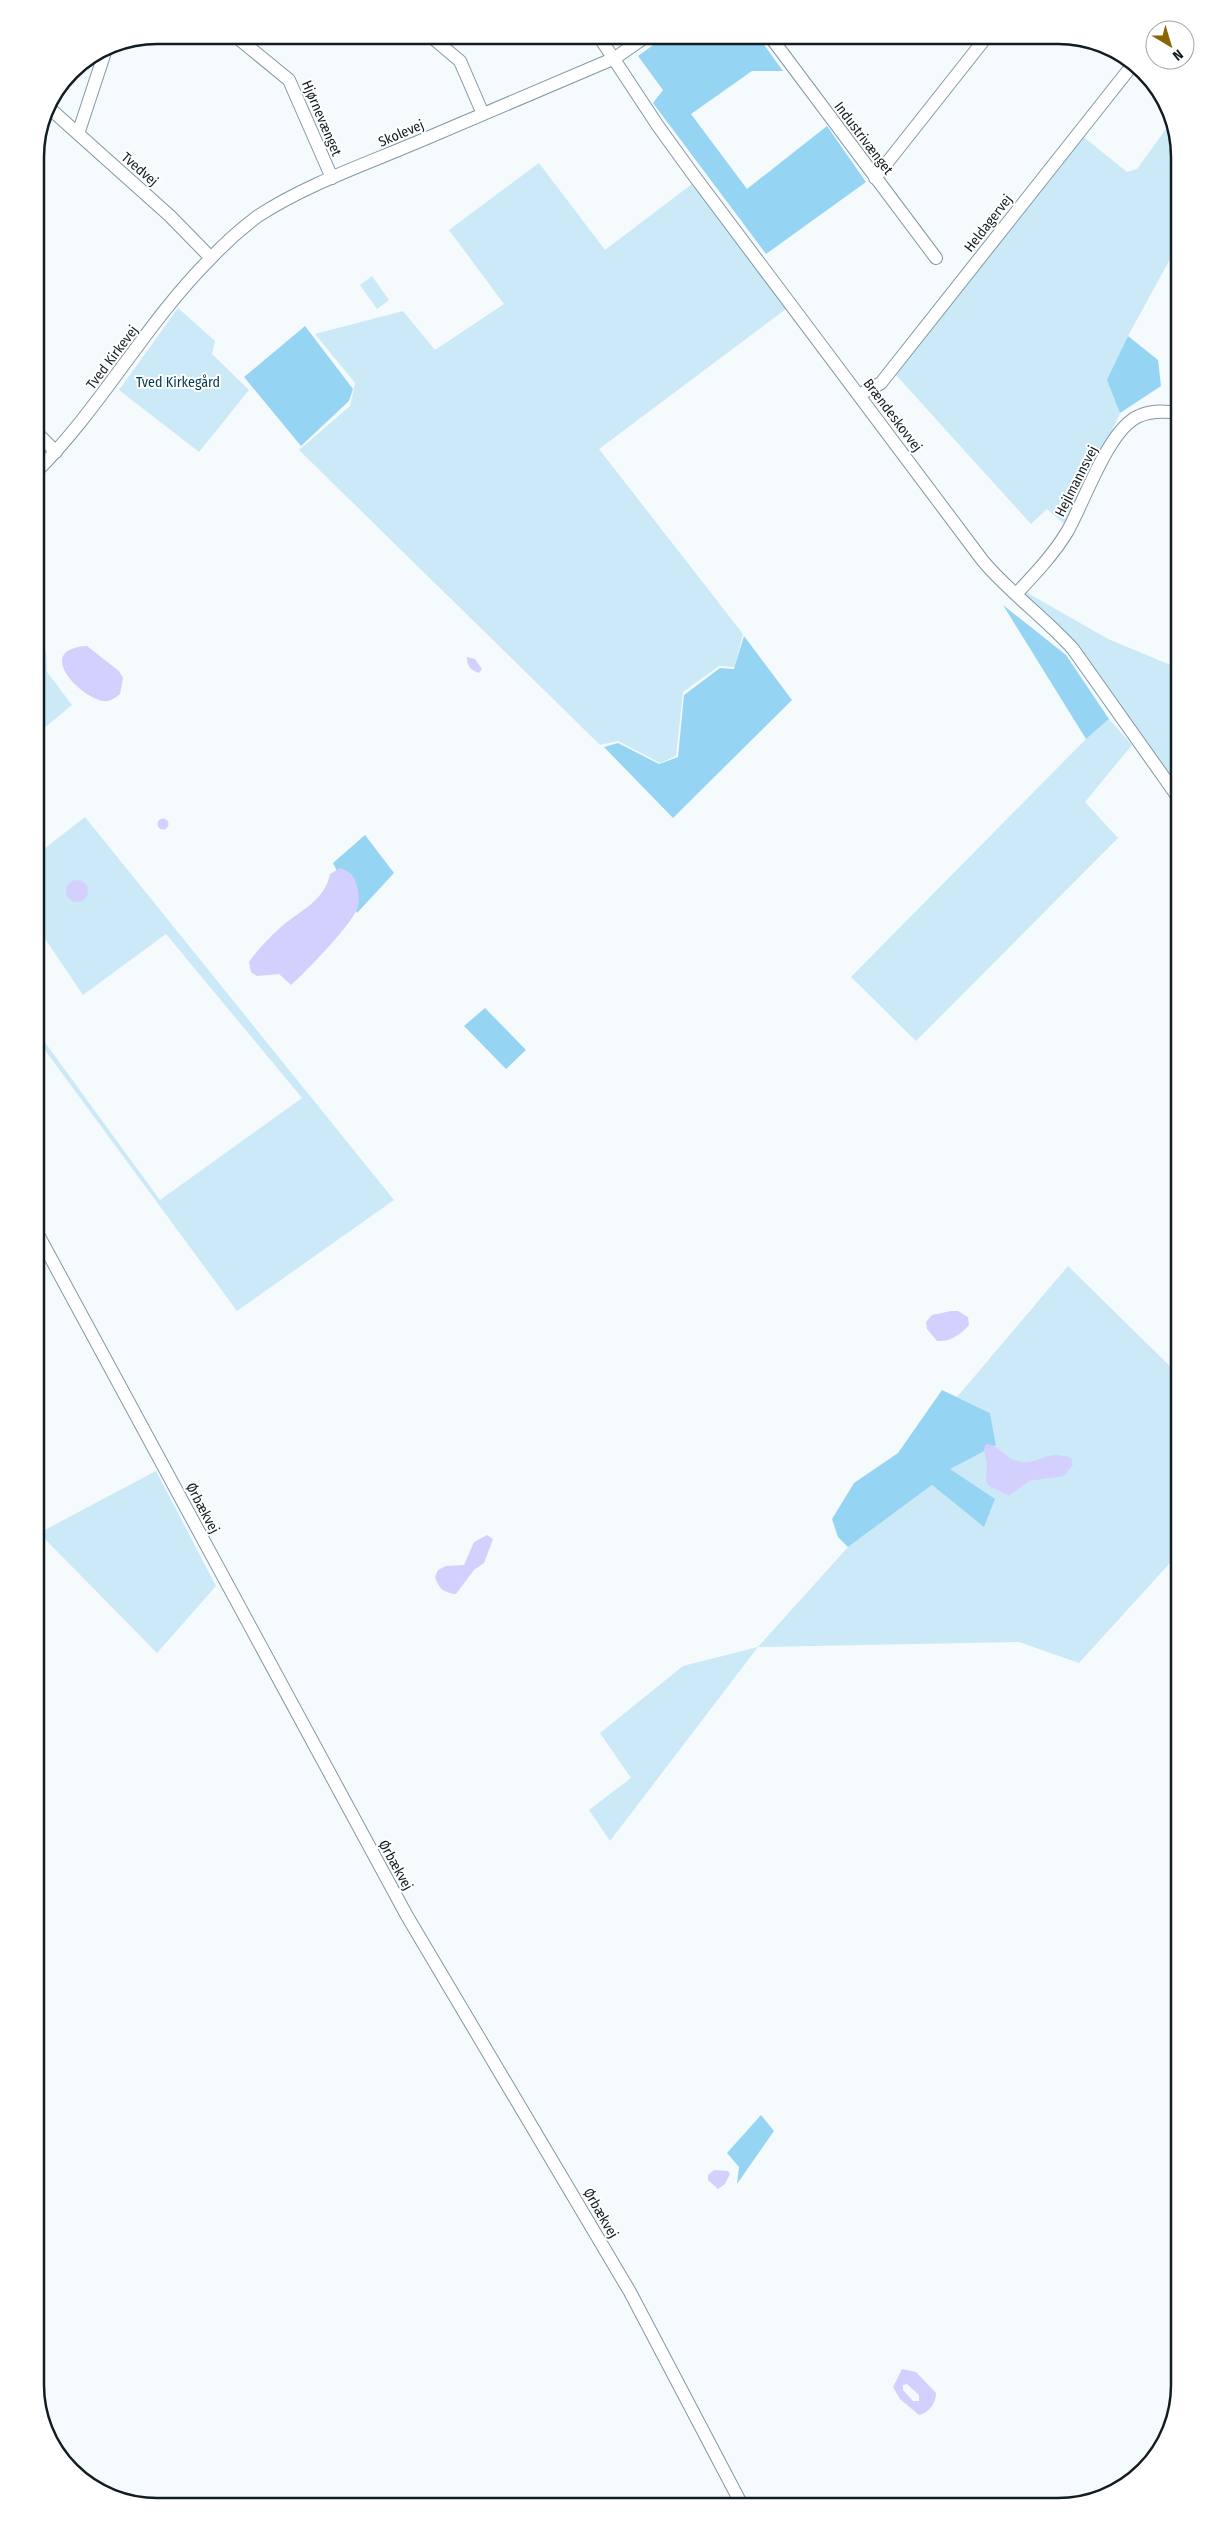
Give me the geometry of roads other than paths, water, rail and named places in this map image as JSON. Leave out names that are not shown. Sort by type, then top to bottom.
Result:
[{"type":"street","name":"Hjørnevænget","points":[[245,44],[289,80],[332,178]]},
{"type":"street","points":[[440,44],[460,61],[483,114]]},
{"type":"street","name":"Brændeskovvej","points":[[605,44],[663,134],[983,561],[998,578],[1056,630],[1073,649],[1171,787]]},
{"type":"street","name":"Skolevej","points":[[211,258],[257,217],[282,202],[332,178],[615,58],[635,44]]},
{"type":"street","name":"Industrivænget","points":[[776,44],[936,258]]},
{"type":"street","points":[[876,178],[981,44]]},
{"type":"street","points":[[78,134],[103,57]]},
{"type":"street","name":"Heldagervej","points":[[859,395],[881,383],[1129,69]]},
{"type":"street","name":"Tvedvej","points":[[53,112],[170,216],[211,258]]},
{"type":"street","name":"Tved Kirkevej","points":[[44,463],[56,452],[180,291],[211,258]]},
{"type":"street","name":"Hejlmannsvej","points":[[1016,594],[1041,568],[1066,533],[1110,445],[1123,428],[1138,416],[1160,410],[1171,412]]},
{"type":"street","points":[[44,440],[56,452]]},
{"type":"street","name":"Ørbækvej","points":[[44,1246],[407,1916],[630,2292],[738,2498]]},
{"type":"park label","name":"Tved Kirkegård","points":[[178,382]]}]
